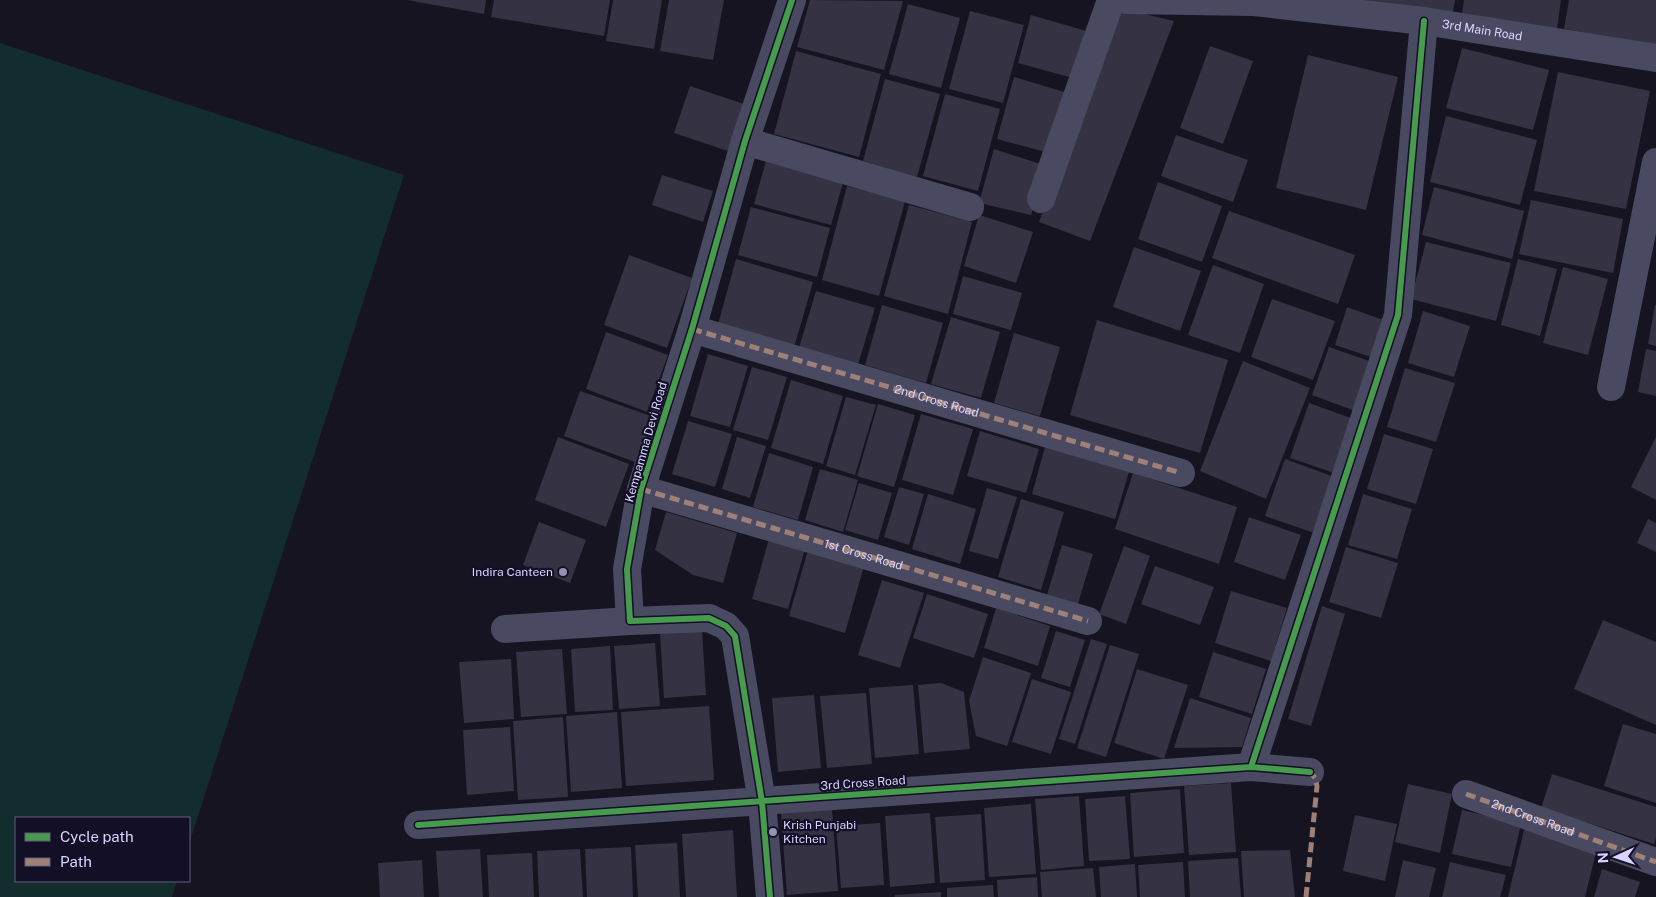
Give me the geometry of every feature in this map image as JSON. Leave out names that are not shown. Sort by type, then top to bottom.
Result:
[{"type":"street","name":"Kempamma Devi Road","points":[[630,621],[628,569],[641,489],[692,328],[745,141],[792,0]]},
{"type":"street","points":[[1041,199],[1111,0]]},
{"type":"street","name":"3rd Main Road","points":[[1126,0],[1352,6],[1424,21],[1656,58]]},
{"type":"street","points":[[1251,767],[1398,316],[1424,21]]},
{"type":"street","points":[[745,141],[970,207]]},
{"type":"street","points":[[1611,387],[1656,162]]},
{"type":"street","name":"2nd Cross Road","points":[[692,328],[1181,473]]},
{"type":"street","name":"1st Cross Road","points":[[641,489],[1088,621]]},
{"type":"street","points":[[505,629],[709,618],[726,626],[736,636],[762,802],[770,897]]},
{"type":"street","name":"3rd Cross Road","points":[[418,825],[1251,767],[1310,772]]},
{"type":"street","name":"2nd Cross Road","points":[[1466,794],[1656,862]]},
{"type":"green space","points":[[0,43],[404,175],[190,841],[190,817],[15,817],[15,882],[177,882],[172,897],[0,897]]},
{"type":"building","points":[[407,0],[486,0],[484,14]]},
{"type":"building","points":[[494,0],[610,0],[604,36],[491,17]]},
{"type":"building","points":[[613,0],[662,0],[654,49],[606,41]]},
{"type":"building","points":[[669,0],[724,0],[713,60],[660,51]]},
{"type":"building","points":[[810,0],[903,1],[884,70],[797,47]]},
{"type":"building","points":[[1357,0],[1455,0],[1451,22]]},
{"type":"building","points":[[1464,0],[1561,0],[1557,29],[1462,13]]},
{"type":"building","points":[[1569,0],[1656,0],[1656,45],[1564,29]]},
{"type":"building","points":[[908,4],[960,18],[941,88],[889,74]]},
{"type":"building","points":[[1114,7],[1174,21],[1090,241],[1039,222]]},
{"type":"building","points":[[970,11],[1024,25],[1003,103],[949,89]]},
{"type":"building","points":[[1031,15],[1093,33],[1080,80],[1018,63]]},
{"type":"building","points":[[1210,46],[1253,61],[1223,144],[1180,128]]},
{"type":"building","points":[[1462,48],[1549,70],[1533,130],[1446,108]]},
{"type":"building","points":[[796,51],[881,74],[859,157],[774,134]]},
{"type":"building","points":[[1308,55],[1398,77],[1366,210],[1276,188]]},
{"type":"building","points":[[1558,72],[1650,91],[1626,209],[1534,191]]},
{"type":"building","points":[[1014,77],[1071,94],[1053,154],[997,139]]},
{"type":"building","points":[[885,79],[940,94],[917,177],[863,161]]},
{"type":"building","points":[[690,86],[744,104],[728,151],[674,133]]},
{"type":"building","points":[[945,94],[1000,109],[978,191],[923,176]]},
{"type":"building","points":[[1446,116],[1537,140],[1520,205],[1430,182]]},
{"type":"building","points":[[1176,135],[1248,160],[1233,202],[1161,176]]},
{"type":"building","points":[[994,149],[1047,166],[1031,215],[979,203]]},
{"type":"building","points":[[767,157],[844,179],[831,225],[754,204]]},
{"type":"building","points":[[662,175],[713,191],[703,222],[652,205]]},
{"type":"building","points":[[1158,182],[1222,206],[1202,262],[1138,239]]},
{"type":"building","points":[[847,186],[905,201],[879,296],[822,280]]},
{"type":"building","points":[[1434,187],[1524,211],[1512,259],[1422,235]]},
{"type":"building","points":[[1531,200],[1623,219],[1613,273],[1519,254]]},
{"type":"building","points":[[909,205],[972,222],[948,314],[884,296]]},
{"type":"building","points":[[751,207],[830,228],[817,277],[738,255]]},
{"type":"building","points":[[1229,211],[1355,255],[1338,304],[1212,258]]},
{"type":"building","points":[[979,215],[1033,232],[1016,283],[964,266]]},
{"type":"building","points":[[1426,242],[1511,263],[1496,321],[1411,299]]},
{"type":"building","points":[[1134,247],[1201,271],[1180,331],[1113,307]]},
{"type":"building","points":[[629,255],[692,278],[667,348],[604,325]]},
{"type":"building","points":[[736,259],[813,282],[793,351],[717,328]]},
{"type":"building","points":[[1518,259],[1557,269],[1540,336],[1501,325]]},
{"type":"building","points":[[1213,265],[1264,284],[1240,353],[1188,335]]},
{"type":"building","points":[[1563,267],[1608,279],[1588,355],[1543,343]]},
{"type":"building","points":[[963,276],[1022,293],[1011,330],[953,314]]},
{"type":"building","points":[[816,291],[875,308],[857,368],[798,351]]},
{"type":"building","points":[[1272,299],[1335,321],[1313,380],[1251,357]]},
{"type":"building","points":[[882,305],[943,323],[926,383],[865,365]]},
{"type":"building","points":[[1656,305],[1656,346],[1648,344]]},
{"type":"building","points":[[1347,307],[1389,322],[1377,359],[1335,345]]},
{"type":"building","points":[[1423,311],[1470,326],[1454,377],[1408,363]]},
{"type":"building","points":[[951,317],[1000,332],[981,398],[931,384]]},
{"type":"building","points":[[1097,320],[1228,360],[1200,453],[1070,415]]},
{"type":"building","points":[[606,332],[668,355],[647,412],[586,389]]},
{"type":"building","points":[[1014,333],[1060,347],[1040,416],[994,403]]},
{"type":"building","points":[[1329,347],[1375,363],[1358,412],[1312,395]]},
{"type":"building","points":[[1646,349],[1656,351],[1656,396],[1638,392]]},
{"type":"building","points":[[708,354],[748,366],[730,427],[690,416]]},
{"type":"building","points":[[1243,361],[1310,388],[1266,499],[1200,471]]},
{"type":"building","points":[[752,367],[787,377],[768,440],[733,430]]},
{"type":"building","points":[[1405,368],[1455,383],[1436,442],[1387,427]]},
{"type":"building","points":[[791,380],[843,396],[823,464],[771,448]]},
{"type":"building","points":[[580,391],[651,416],[635,462],[564,436]]},
{"type":"building","points":[[846,397],[876,405],[855,475],[826,466]]},
{"type":"building","points":[[1309,403],[1359,421],[1340,475],[1290,458]]},
{"type":"building","points":[[878,404],[915,415],[894,487],[857,476]]},
{"type":"building","points":[[921,414],[973,429],[953,495],[902,480]]},
{"type":"building","points":[[688,421],[732,434],[715,487],[672,474]]},
{"type":"building","points":[[980,431],[1039,449],[1026,493],[967,476]]},
{"type":"building","points":[[1384,434],[1433,449],[1416,504],[1367,489]]},
{"type":"building","points":[[558,437],[629,464],[606,527],[535,500]]},
{"type":"building","points":[[737,437],[766,446],[750,498],[722,489]]},
{"type":"building","points":[[1656,437],[1656,500],[1631,487]]},
{"type":"building","points":[[1045,447],[1129,472],[1115,519],[1032,494]]},
{"type":"building","points":[[769,453],[813,467],[798,520],[753,507]]},
{"type":"building","points":[[1285,459],[1340,479],[1320,535],[1265,516]]},
{"type":"building","points":[[820,469],[858,480],[843,532],[805,520]]},
{"type":"building","points":[[1133,473],[1237,507],[1219,564],[1115,529]]},
{"type":"building","points":[[859,483],[892,493],[878,540],[845,530]]},
{"type":"building","points":[[899,487],[924,494],[909,545],[884,537]]},
{"type":"building","points":[[987,488],[1017,497],[998,559],[969,551]]},
{"type":"building","points":[[928,494],[976,509],[960,564],[912,549]]},
{"type":"building","points":[[1363,494],[1412,509],[1397,559],[1348,545]]},
{"type":"building","points":[[1021,499],[1064,512],[1041,590],[998,577]]},
{"type":"building","points":[[666,512],[737,533],[723,583],[693,575],[655,550]]},
{"type":"building","points":[[1249,517],[1301,535],[1285,580],[1234,562]]},
{"type":"building","points":[[1648,519],[1656,523],[1656,552],[1637,543]]},
{"type":"building","points":[[539,522],[586,540],[570,583],[523,565]]},
{"type":"building","points":[[769,539],[805,549],[788,609],[752,599]]},
{"type":"building","points":[[1062,545],[1093,554],[1077,607],[1046,598]]},
{"type":"building","points":[[1124,546],[1150,556],[1126,624],[1099,614]]},
{"type":"building","points":[[1346,547],[1398,563],[1381,618],[1329,602]]},
{"type":"building","points":[[808,550],[864,566],[845,633],[789,616]]},
{"type":"building","points":[[1155,566],[1214,587],[1200,625],[1141,604]]},
{"type":"building","points":[[882,580],[924,593],[900,668],[858,655]]},
{"type":"building","points":[[1231,591],[1287,608],[1271,661],[1215,643]]},
{"type":"building","points":[[927,594],[988,614],[974,658],[913,638]]},
{"type":"building","points":[[1322,606],[1345,614],[1311,726],[1288,719]]},
{"type":"building","points":[[996,608],[1050,626],[1038,666],[984,648]]},
{"type":"building","points":[[1603,620],[1656,642],[1656,725],[1574,689]]},
{"type":"building","points":[[702,630],[706,695],[664,698],[660,633]]},
{"type":"building","points":[[1056,631],[1085,640],[1070,687],[1041,678]]},
{"type":"building","points":[[1091,639],[1107,644],[1075,744],[1059,739]]},
{"type":"building","points":[[655,643],[660,706],[619,709],[614,646]]},
{"type":"building","points":[[1110,645],[1139,654],[1106,757],[1077,748]]},
{"type":"building","points":[[610,646],[613,710],[575,712],[571,649]]},
{"type":"building","points":[[562,649],[567,714],[521,717],[516,652]]},
{"type":"building","points":[[1213,652],[1266,669],[1252,714],[1199,697]]},
{"type":"building","points":[[983,657],[1031,673],[1007,746],[976,736],[969,701]]},
{"type":"building","points":[[511,659],[514,719],[464,723],[459,662]]},
{"type":"building","points":[[1137,669],[1188,685],[1164,759],[1114,743]]},
{"type":"building","points":[[1032,679],[1071,692],[1051,754],[1012,742]]},
{"type":"building","points":[[941,683],[964,692],[970,749],[924,753],[918,685]]},
{"type":"building","points":[[913,685],[919,754],[875,758],[869,688]]},
{"type":"building","points":[[866,693],[872,764],[827,768],[820,696]]},
{"type":"building","points":[[814,695],[821,768],[778,772],[772,698]]},
{"type":"building","points":[[1190,698],[1251,718],[1242,747],[1174,748]]},
{"type":"building","points":[[709,706],[714,780],[626,786],[621,712]]},
{"type":"building","points":[[617,712],[622,788],[571,792],[566,716]]},
{"type":"building","points":[[563,717],[568,797],[518,800],[513,721]]},
{"type":"building","points":[[1623,724],[1656,734],[1656,803],[1604,786]]},
{"type":"building","points":[[510,727],[514,791],[467,795],[463,730]]},
{"type":"building","points":[[1552,774],[1656,807],[1656,838],[1654,844],[1541,808]]},
{"type":"building","points":[[1231,783],[1236,852],[1189,855],[1184,786]]},
{"type":"building","points":[[1408,784],[1452,794],[1440,853],[1395,842]]},
{"type":"building","points":[[1180,789],[1184,853],[1134,857],[1130,793]]},
{"type":"building","points":[[1079,796],[1084,866],[1041,870],[1035,799]]},
{"type":"building","points":[[1125,796],[1130,859],[1089,861],[1085,799]]},
{"type":"building","points":[[1031,804],[1036,874],[989,877],[984,808]]},
{"type":"building","points":[[832,809],[838,891],[787,895],[781,813]]},
{"type":"building","points":[[1462,810],[1521,824],[1511,867],[1452,854]]},
{"type":"building","points":[[930,813],[935,883],[890,887],[885,816]]},
{"type":"building","points":[[981,814],[985,880],[940,883],[935,817]]},
{"type":"building","points":[[1355,815],[1397,824],[1385,881],[1343,871]]},
{"type":"building","points":[[880,823],[884,885],[841,888],[836,826]]},
{"type":"building","points":[[733,830],[737,897],[686,897],[682,834]]},
{"type":"building","points":[[1524,830],[1597,848],[1585,897],[1508,897]]},
{"type":"building","points":[[677,843],[680,897],[638,897],[635,845]]},
{"type":"building","points":[[631,847],[633,897],[587,897],[585,849]]},
{"type":"building","points":[[480,849],[483,897],[439,897],[436,851]]},
{"type":"building","points":[[580,849],[583,897],[539,897],[537,851]]},
{"type":"building","points":[[1290,850],[1295,897],[1244,897],[1241,851]]},
{"type":"building","points":[[532,853],[534,897],[489,897],[487,855]]},
{"type":"building","points":[[1238,858],[1241,897],[1190,897],[1188,861]]},
{"type":"building","points":[[422,860],[424,897],[380,897],[378,863]]},
{"type":"building","points":[[1403,860],[1436,868],[1429,897],[1395,897]]},
{"type":"building","points":[[1183,862],[1185,897],[1140,897],[1138,865]]},
{"type":"building","points":[[1450,862],[1506,875],[1500,897],[1442,897]]},
{"type":"building","points":[[1135,864],[1137,897],[1101,897],[1099,867]]},
{"type":"building","points":[[1093,868],[1096,897],[1042,897],[1040,872]]},
{"type":"building","points":[[1602,869],[1640,882],[1635,897],[1594,897]]},
{"type":"building","points":[[1037,877],[1038,897],[998,897],[997,880]]},
{"type":"building","points":[[993,885],[994,897],[947,897],[947,888]]},
{"type":"building","points":[[941,892],[941,897],[895,897],[894,895]]},
{"type":"marked path","points":[[692,329],[1181,473]]},
{"type":"marked path","points":[[641,489],[1088,621]]},
{"type":"marked path","points":[[1306,897],[1317,786],[1315,778],[1310,772]]},
{"type":"marked path","points":[[1466,794],[1656,862]]},
{"type":"cycle path","points":[[770,897],[762,802],[735,636],[726,626],[709,618],[630,621],[627,569],[641,489],[692,329],[745,141],[792,0]]},
{"type":"cycle path","points":[[1251,767],[1398,315],[1424,21]]},
{"type":"cycle path","points":[[418,825],[1251,767],[1310,772]]},
{"type":"place","name":"Indira Canteen","points":[[563,572]]},
{"type":"place","name":"Krish Punjabi Kitchen","points":[[773,832]]}]
